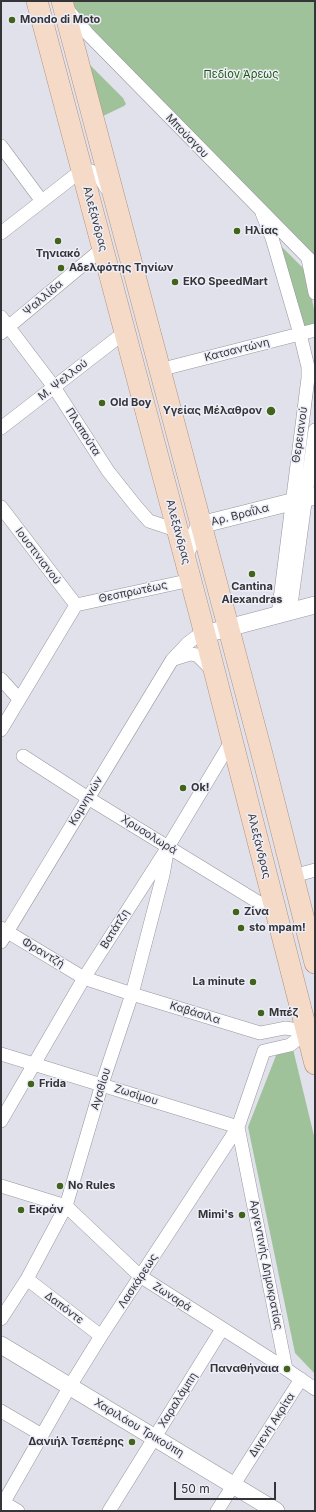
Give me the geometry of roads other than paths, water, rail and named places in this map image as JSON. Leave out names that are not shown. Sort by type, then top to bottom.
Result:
[{"type":"main road","name":"Αλεξάνδρας","points":[[38,1],[191,580],[276,913],[311,1032],[315,1064]]},
{"type":"main road","points":[[62,2],[315,963]]},
{"type":"street","name":"Μπούσγου","points":[[62,2],[93,38],[262,213],[312,262]]},
{"type":"street","points":[[1,146],[41,200]]},
{"type":"street","points":[[1,233],[41,200],[82,170],[99,176],[105,185],[117,212]]},
{"type":"street","name":"Θερειανού","points":[[262,213],[272,238],[306,357],[308,378],[304,499]]},
{"type":"street","name":"Ψαλλίδα","points":[[3,325],[103,248]]},
{"type":"street","points":[[312,262],[315,293]]},
{"type":"street","name":"Πλαπούτα","points":[[3,325],[54,387],[108,471],[135,505],[149,521],[173,528],[178,531]]},
{"type":"street","name":"Κατσαντώνη","points":[[159,370],[315,330]]},
{"type":"street","name":"Μ. Ψελλού","points":[[1,428],[125,332]]},
{"type":"street","name":"Θερειανού","points":[[284,613],[315,430]]},
{"type":"street","name":"Αρ. Βραΐλα","points":[[184,556],[200,525],[304,499]]},
{"type":"street","name":"Ιουστινιανού","points":[[1,507],[76,605]]},
{"type":"street","name":"Θεσπρωτέως","points":[[76,605],[191,580]]},
{"type":"street","points":[[1,730],[76,605]]},
{"type":"street","name":"Κομνηνών","points":[[3,934],[172,660],[188,643],[196,637],[205,634],[315,605]]},
{"type":"street","points":[[172,660],[190,654],[197,655],[215,673]]},
{"type":"street","points":[[1,680],[19,700]]},
{"type":"street","name":"Βατάτζη","points":[[1,1121],[84,978],[168,847],[232,740]]},
{"type":"street","name":"Χρυσολωρά","points":[[23,756],[88,798],[276,913]]},
{"type":"street","name":"Αγαθίου","points":[[1,1319],[27,1279],[66,1206],[102,1084],[132,994],[163,875],[168,847]]},
{"type":"street","points":[[293,876],[315,870]]},
{"type":"street","name":"Φραντζή","points":[[3,934],[84,978]]},
{"type":"street","name":"Καβάσιλα","points":[[84,978],[260,1033],[285,1028],[311,1032]]},
{"type":"street","points":[[260,1033],[264,1051],[290,1045],[311,1032]]},
{"type":"street","name":"Λασκάρεως","points":[[2,1503],[101,1336],[238,1127],[264,1051]]},
{"type":"street","name":"Ζωσίμου","points":[[1,1054],[238,1127]]},
{"type":"street","name":"Αργεντινής Δημοκρατίας","points":[[238,1127],[286,1369]]},
{"type":"street","name":"Ζωναρά","points":[[1,1186],[66,1206],[140,1276],[286,1369]]},
{"type":"street","name":"Δαπόντε","points":[[27,1279],[101,1336]]},
{"type":"street","name":"Χαραλάμπη","points":[[109,1511],[222,1329]]},
{"type":"street","name":"Χαριλάου Τρικούπη","points":[[2,1346],[276,1511]]},
{"type":"street","points":[[286,1369],[315,1389]]},
{"type":"street","name":"Διγενή Ακρίτα","points":[[217,1511],[301,1379]]},
{"type":"street","points":[[1,1411],[42,1435]]},
{"type":"street","points":[[2,1503],[18,1511]]},
{"type":"place","name":"Mondo di Moto","points":[[12,20]]},
{"type":"place","name":"Ηλίας","points":[[237,231]]},
{"type":"place","name":"Τηνιακό","points":[[58,241]]},
{"type":"place","name":"Αδελφότης Τηνίων","points":[[61,268]]},
{"type":"place","name":"EKO SpeedMart","points":[[175,282]]},
{"type":"place","name":"Old Boy","points":[[102,403]]},
{"type":"place","name":"Υγείας Μέλαθρον","points":[[271,411]]},
{"type":"place","name":"Cantina Alexandras","points":[[252,574]]},
{"type":"place","name":"Ok!","points":[[183,788]]},
{"type":"place","name":"Ζίνα","points":[[236,912]]},
{"type":"place","name":"sto mpam!","points":[[241,928]]},
{"type":"place","name":"La minute","points":[[253,982]]},
{"type":"place","name":"Μπέζ","points":[[261,1013]]},
{"type":"place","name":"Frida","points":[[31,1084]]},
{"type":"place","name":"No Rules","points":[[60,1186]]},
{"type":"place","name":"Εκράν","points":[[21,1210]]},
{"type":"place","name":"Mimi's","points":[[242,1215]]},
{"type":"place","name":"Παναθήναια","points":[[287,1369]]},
{"type":"place","name":"Δανιήλ Τσεπέρης","points":[[132,1442]]},
{"type":"park label","name":"Πεδίον Άρεως","points":[[241,75]]}]
